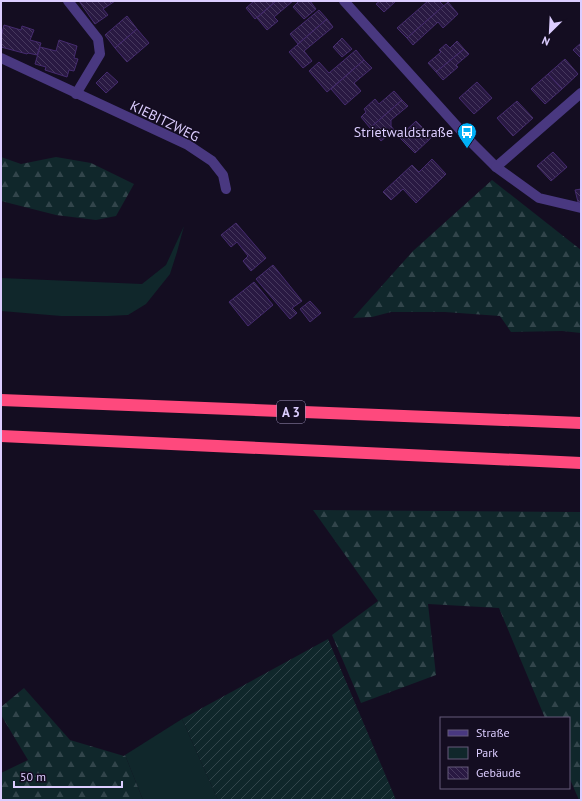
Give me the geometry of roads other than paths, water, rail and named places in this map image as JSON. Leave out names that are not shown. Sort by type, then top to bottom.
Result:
[{"type":"highway","name":"A 3","points":[[1,400],[581,423]]},
{"type":"highway","points":[[1,436],[581,463]]},
{"type":"street","points":[[68,1],[98,39],[100,54],[76,94]]},
{"type":"street","points":[[344,1],[473,144],[496,167],[539,198],[581,208]]},
{"type":"street","name":"KIEBITZWEG","points":[[1,58],[188,145],[212,161],[223,174],[226,189]]},
{"type":"street","points":[[496,167],[581,93]]},
{"type":"place","name":"Strietwaldstraße","points":[[467,149]]}]
